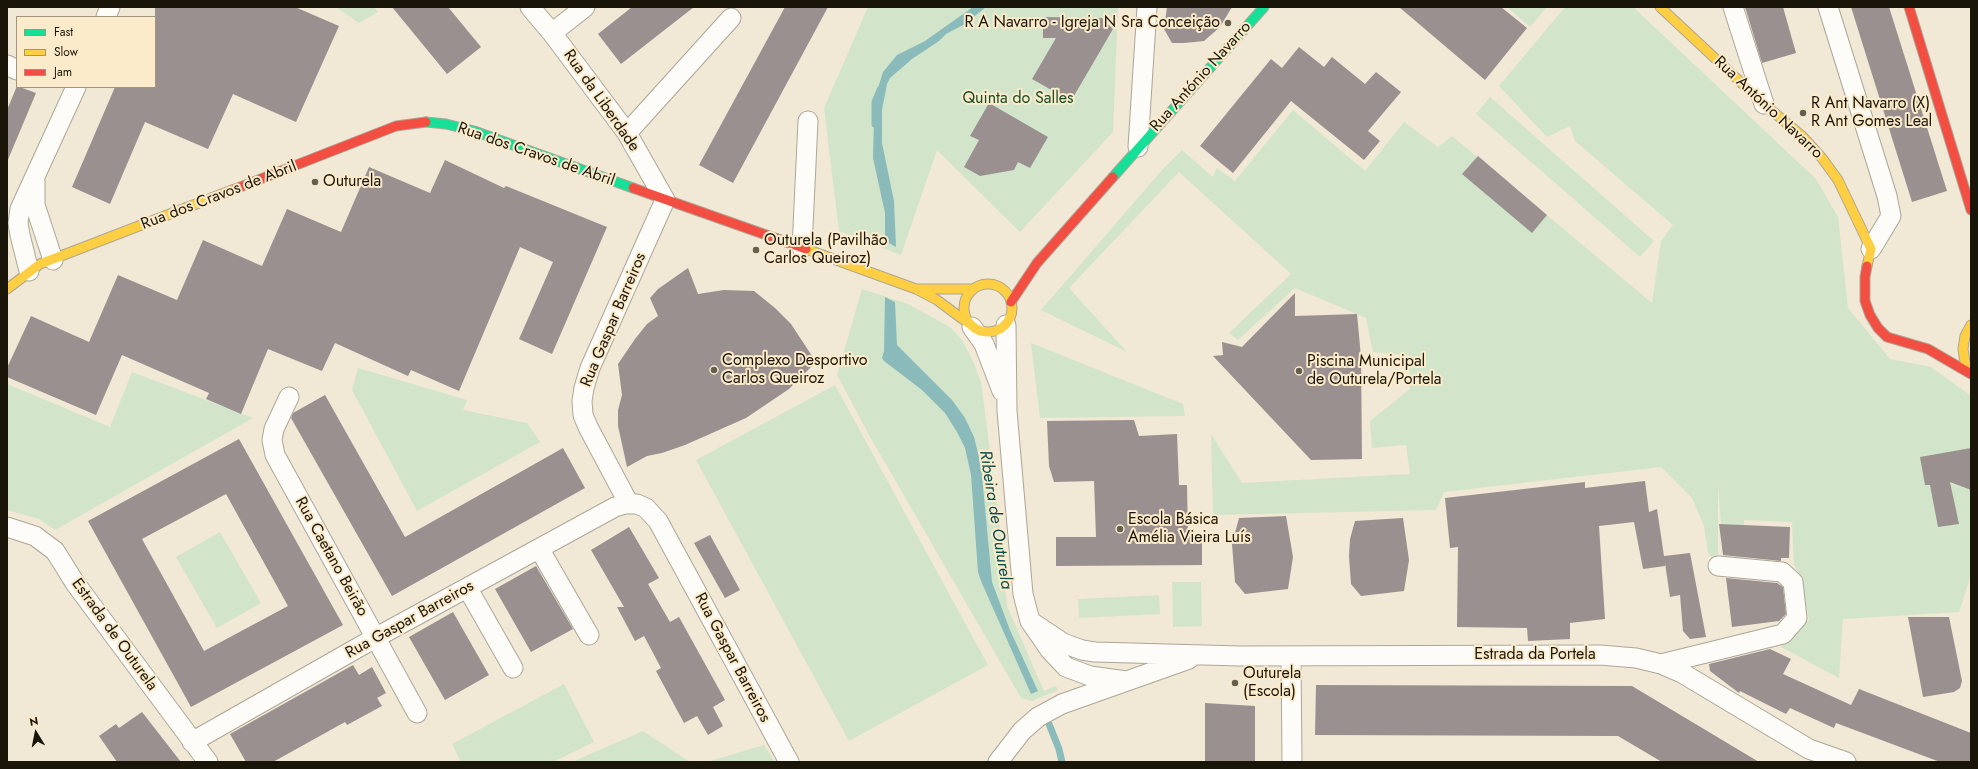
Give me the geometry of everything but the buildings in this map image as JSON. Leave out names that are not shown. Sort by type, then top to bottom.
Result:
[{"type":"street","name":"Rua da Liberdade","points":[[530,7],[552,33],[627,133],[665,200]]},
{"type":"street","points":[[552,33],[585,7]]},
{"type":"street","points":[[1138,147],[1147,7]]},
{"type":"street","name":"Rua António Navarro","points":[[1037,263],[1138,147],[1264,7]]},
{"type":"street","name":"Rua António Navarro","points":[[1660,7],[1764,104],[1803,137],[1822,158],[1850,202],[1871,249]]},
{"type":"street","points":[[1733,7],[1764,104]]},
{"type":"street","points":[[1828,7],[1887,196],[1891,216],[1871,249],[1864,277],[1865,301],[1870,315],[1878,328],[1887,337],[1928,349],[1971,374]]},
{"type":"street","points":[[1909,7],[1971,210]]},
{"type":"street","points":[[627,133],[731,18]]},
{"type":"street","points":[[7,65],[16,70]]},
{"type":"street","points":[[29,271],[22,247],[18,223],[20,209],[69,89]]},
{"type":"street","points":[[802,248],[808,121]]},
{"type":"street","name":"Rua dos Cravos de Abril","points":[[53,260],[396,126],[427,122],[446,124],[474,131],[916,289],[937,300],[970,325]]},
{"type":"street","points":[[7,289],[40,264],[53,260],[35,205],[35,173]]},
{"type":"street","name":"Rua Gaspar Barreiros","points":[[629,504],[588,427],[583,414],[582,401],[590,368],[665,200]]},
{"type":"street","points":[[996,285],[1037,263]]},
{"type":"street","points":[[1011,302],[1037,263]]},
{"type":"street","points":[[916,289],[972,289],[988,284],[996,285],[1008,295],[1012,310],[1006,325],[1008,411],[1024,594],[1030,621],[1050,650],[1066,667],[1090,676],[1126,681]]},
{"type":"street","points":[[972,289],[964,302],[963,309],[970,325],[984,344],[993,364],[1008,411]]},
{"type":"street","points":[[970,325],[986,333],[1000,330],[1006,325]]},
{"type":"street","points":[[1971,325],[1962,337],[1965,362],[1971,374]]},
{"type":"street","points":[[1928,349],[1939,345]]},
{"type":"street","name":"Rua Caetano Beirão","points":[[289,397],[274,429],[272,440],[275,455],[417,713]]},
{"type":"street","name":"Rua Gaspar Barreiros","points":[[192,742],[375,638],[540,550],[615,507],[637,504],[646,508],[658,521],[789,762]]},
{"type":"street","name":"Estrada de Outurela","points":[[7,527],[35,536],[54,551],[75,584],[208,762]]},
{"type":"street","points":[[540,550],[589,635]]},
{"type":"street","points":[[1661,664],[1783,634],[1797,618],[1793,582],[1782,572],[1718,566]]},
{"type":"street","points":[[468,589],[512,668]]},
{"type":"street","name":"Estrada da Portela","points":[[1030,621],[1069,645],[1082,650],[1095,652],[1291,656],[1600,655],[1636,658],[1661,664],[1682,673],[1808,756],[1846,762]]},
{"type":"street","points":[[1062,704],[1073,686],[1074,670],[1069,645]]},
{"type":"street","points":[[998,762],[1027,726],[1038,716],[1062,704],[1199,655]]},
{"type":"street","points":[[1291,656],[1292,762]]},
{"type":"green space","points":[[336,7],[374,7],[378,12],[359,23]]},
{"type":"green space","name":"Quinta do Salles","points":[[868,7],[1118,7],[1113,132],[1020,232],[937,150],[901,255],[839,231],[824,108]]},
{"type":"green space","points":[[1507,7],[1547,7],[1530,27]]},
{"type":"green space","points":[[1565,7],[1633,7],[1816,179],[1838,217],[1848,308],[1890,359],[1931,367],[1971,396],[1971,575],[1959,612],[1843,619],[1839,678],[1781,647],[1809,620],[1801,579],[1794,564],[1792,522],[1744,520],[1744,560],[1724,561],[1718,486],[1718,566],[1708,553],[1704,526],[1692,498],[1661,467],[1444,492],[1436,510],[1213,515],[1211,434],[1242,483],[1410,474],[1406,445],[1372,448],[1370,421],[1410,389],[1409,355],[1373,352],[1366,318],[1295,288],[1238,340],[1229,333],[1291,274],[1179,172],[1069,288],[1127,352],[1041,310],[1162,170],[1182,150],[1213,177],[1217,168],[1235,181],[1293,110],[1365,171],[1404,122],[1438,147],[1452,136],[1652,303],[1661,241],[1673,225],[1575,141],[1570,126],[1547,137],[1499,86]]},
{"type":"green space","points":[[1490,97],[1654,241],[1640,257],[1476,114]]},
{"type":"green space","points":[[862,289],[908,304],[950,327],[962,340],[972,359],[981,382],[1000,527],[1007,606],[1044,691],[1056,686],[1058,690],[1032,701],[1021,698],[869,435],[837,375]]},
{"type":"green space","points":[[1031,343],[1183,404],[1185,416],[1040,418]]},
{"type":"green space","points":[[358,368],[467,400],[463,410],[527,423],[540,442],[417,511],[352,390]]},
{"type":"green space","points":[[132,372],[253,418],[55,530],[39,519],[7,510],[7,384],[110,427]]},
{"type":"green space","points":[[835,385],[988,665],[849,741],[696,460]]},
{"type":"green space","points":[[220,532],[261,603],[217,628],[176,557]]},
{"type":"green space","points":[[1172,582],[1201,582],[1202,626],[1173,627]]},
{"type":"green space","points":[[1159,595],[1160,614],[1079,618],[1078,599]]},
{"type":"green space","points":[[564,684],[594,742],[553,762],[461,762],[452,744]]},
{"type":"green space","points":[[643,731],[690,762],[572,762]]},
{"type":"green space","points":[[764,745],[775,762],[707,762]]},
{"type":"water","points":[[973,7],[986,7],[965,24],[946,34],[939,41],[912,59],[890,78],[887,84],[882,110],[882,143],[894,201],[896,247],[885,241],[885,213],[873,158],[874,118],[878,88],[883,72],[897,55],[925,41]]},
{"type":"water","points":[[885,297],[895,302],[897,345],[952,400],[965,418],[974,437],[981,465],[992,582],[1010,630],[1038,691],[1031,694],[978,572],[971,475],[965,448],[945,413],[922,390],[882,358],[884,351]]},
{"type":"waterway","name":"Ribeira de Outurela","points":[[875,124],[875,102],[880,90]]},
{"type":"waterway","name":"Ribeira de Outurela","points":[[1049,724],[1059,749],[1062,762]]},
{"type":"traffic: fast","points":[[1113,177],[1264,7]]},
{"type":"traffic: fast","points":[[426,122],[446,124],[474,131],[633,188]]},
{"type":"traffic: slow","points":[[1660,7],[1764,104],[1803,137],[1822,158],[1838,180],[1871,249],[1867,266]]},
{"type":"traffic: slow","points":[[7,289],[40,264],[235,189]]},
{"type":"traffic: slow","points":[[806,249],[916,289],[937,300],[968,323]]},
{"type":"traffic: slow","points":[[983,284],[993,284],[1002,288],[1008,294],[1011,299],[1012,308],[1011,317],[1002,328],[993,332],[983,332],[974,328],[968,322],[964,313],[964,303],[968,294],[974,288],[983,284]]},
{"type":"traffic: slow","points":[[917,289],[972,289]]},
{"type":"traffic: slow","points":[[1971,325],[1965,336],[1963,349],[1965,362],[1971,373]]},
{"type":"traffic: jam","points":[[1909,7],[1971,210]]},
{"type":"traffic: jam","points":[[235,189],[396,126],[426,122]]},
{"type":"traffic: jam","points":[[1011,302],[1037,263],[1113,177]]},
{"type":"traffic: jam","points":[[633,188],[806,249]]},
{"type":"traffic: jam","points":[[1867,266],[1865,277],[1865,301],[1870,315],[1878,328],[1887,337],[1928,349],[1971,374]]},
{"type":"place","name":"R A Navarro - Igreja N Sra Conceição","points":[[1228,23]]},
{"type":"place","name":"R Ant Navarro (X) R Ant Gomes Leal","points":[[1803,113]]},
{"type":"place","name":"Outurela","points":[[315,182]]},
{"type":"place","name":"Outurela (Pavilhão Carlos Queiroz)","points":[[756,250]]},
{"type":"place","name":"Complexo Desportivo Carlos Queiroz","points":[[714,370]]},
{"type":"place","name":"Piscina Municipal de Outurela/Portela","points":[[1299,371]]},
{"type":"place","name":"Escola Básica Amélia Vieira Luís","points":[[1120,529]]},
{"type":"place","name":"Outurela (Escola)","points":[[1235,683]]}]
